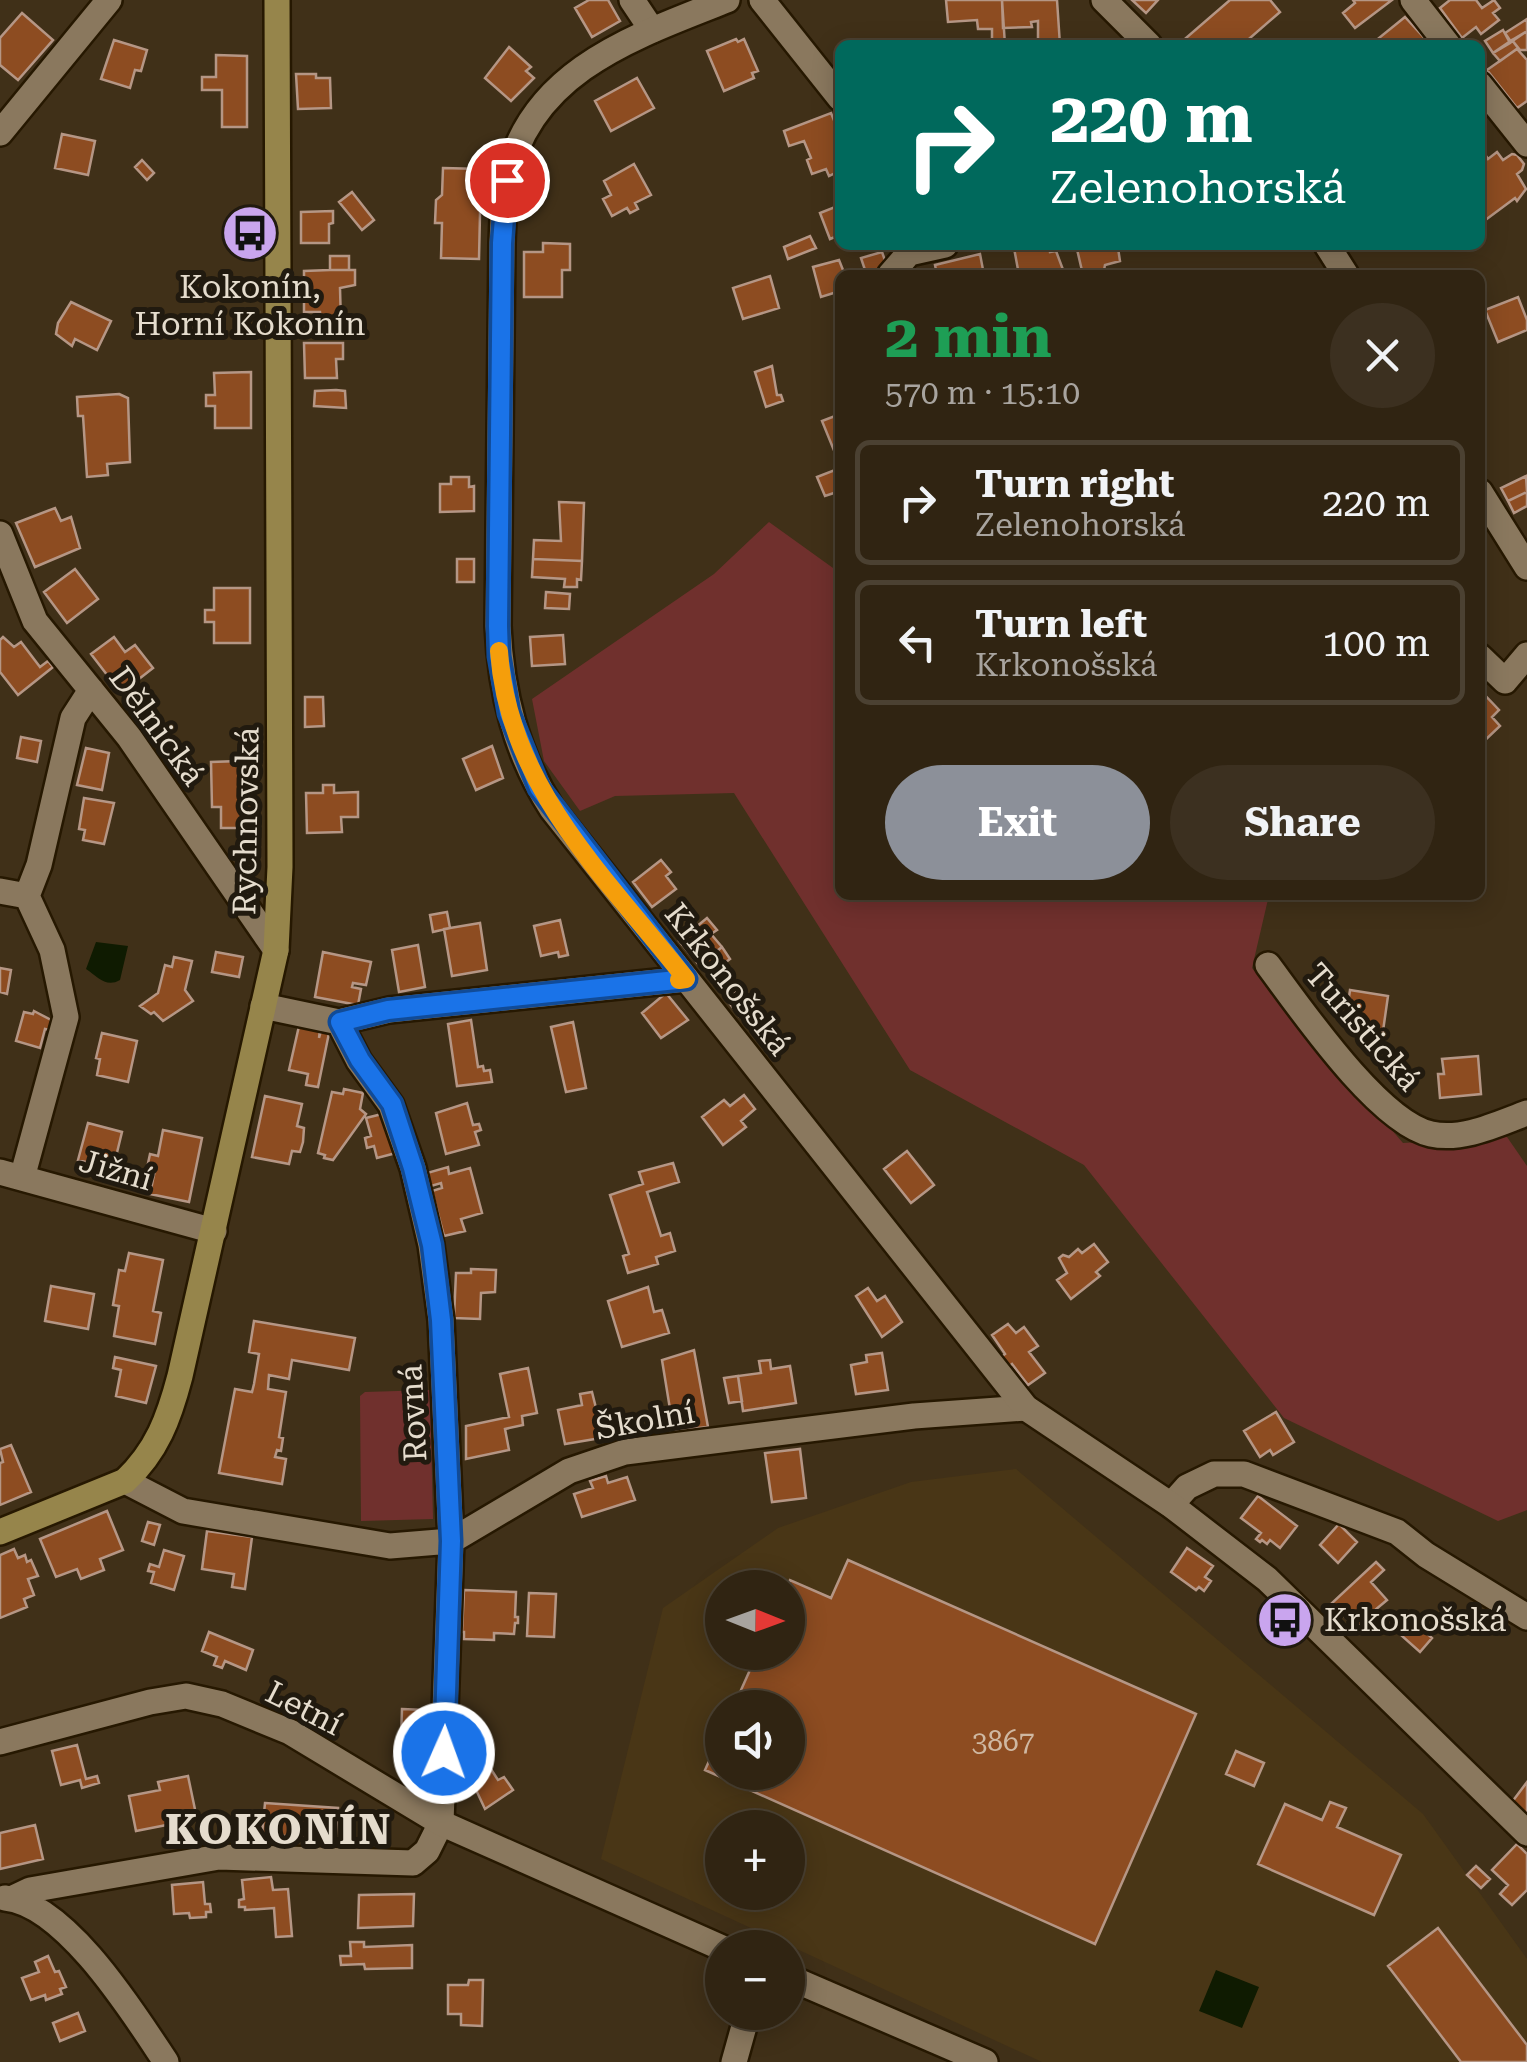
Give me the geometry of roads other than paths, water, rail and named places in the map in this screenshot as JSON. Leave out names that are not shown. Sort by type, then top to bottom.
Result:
[{"type":"main road","name":"Rychnovská","points":[[0,1532],[125,1481],[162,1436],[180,1376],[276,950],[280,867],[277,0]]},
{"type":"street","points":[[0,133],[109,0]]},
{"type":"street","points":[[632,0],[652,30]]},
{"type":"street","name":"Krkonošská","points":[[727,0],[652,30],[582,66],[550,96],[522,137],[507,180],[502,243],[499,656],[509,713],[522,753],[539,788],[1026,1408],[1171,1504],[1268,1579],[1527,1833]]},
{"type":"street","points":[[762,0],[835,92]]},
{"type":"street","points":[[1104,0],[1143,40]]},
{"type":"street","points":[[1413,0],[1444,40]]},
{"type":"street","points":[[1485,91],[1527,144]]},
{"type":"street","points":[[1485,500],[1527,567]]},
{"type":"street","name":"Dělnická","points":[[0,534],[36,621],[129,737],[276,950]]},
{"type":"street","points":[[1485,661],[1505,681],[1527,655]]},
{"type":"street","points":[[11,1175],[66,1017],[52,950],[27,896],[39,865],[73,718],[91,690]]},
{"type":"street","points":[[0,891],[27,896]]},
{"type":"street","name":"Turistická","points":[[1268,965],[1323,1038],[1395,1117],[1430,1134],[1467,1134],[1527,1114]]},
{"type":"street","points":[[263,1006],[340,1022],[388,1010],[686,979]]},
{"type":"street","name":"Rovná","points":[[340,1022],[360,1060],[392,1104],[432,1245],[441,1320],[451,1541],[441,1823]]},
{"type":"street","name":"Jižní","points":[[11,1175],[214,1231]]},
{"type":"street","name":"Školní","points":[[125,1481],[183,1511],[390,1546],[451,1541],[569,1470],[602,1457],[914,1416],[1026,1408]]},
{"type":"street","points":[[1171,1504],[1186,1487],[1214,1474],[1244,1474],[1398,1532],[1426,1555],[1527,1617]]},
{"type":"street","name":"Letní","points":[[0,1742],[150,1702],[186,1696],[222,1704],[290,1732],[441,1823],[705,1940]]},
{"type":"street","points":[[6,1898],[30,1890],[220,1857],[413,1863],[427,1851],[441,1823]]},
{"type":"street","points":[[6,1898],[26,1903],[57,1922],[118,1989],[166,2062]]},
{"type":"street","points":[[805,1983],[986,2062]]},
{"type":"street","points":[[734,2062],[743,2030]]},
{"type":"place","name":"Kokonín, Horní Kokonín","points":[[250,233]]},
{"type":"place","name":"Krkonošská","points":[[1285,1620]]},
{"type":"district","name":"KOKONÍN","points":[[279,1829]]}]
